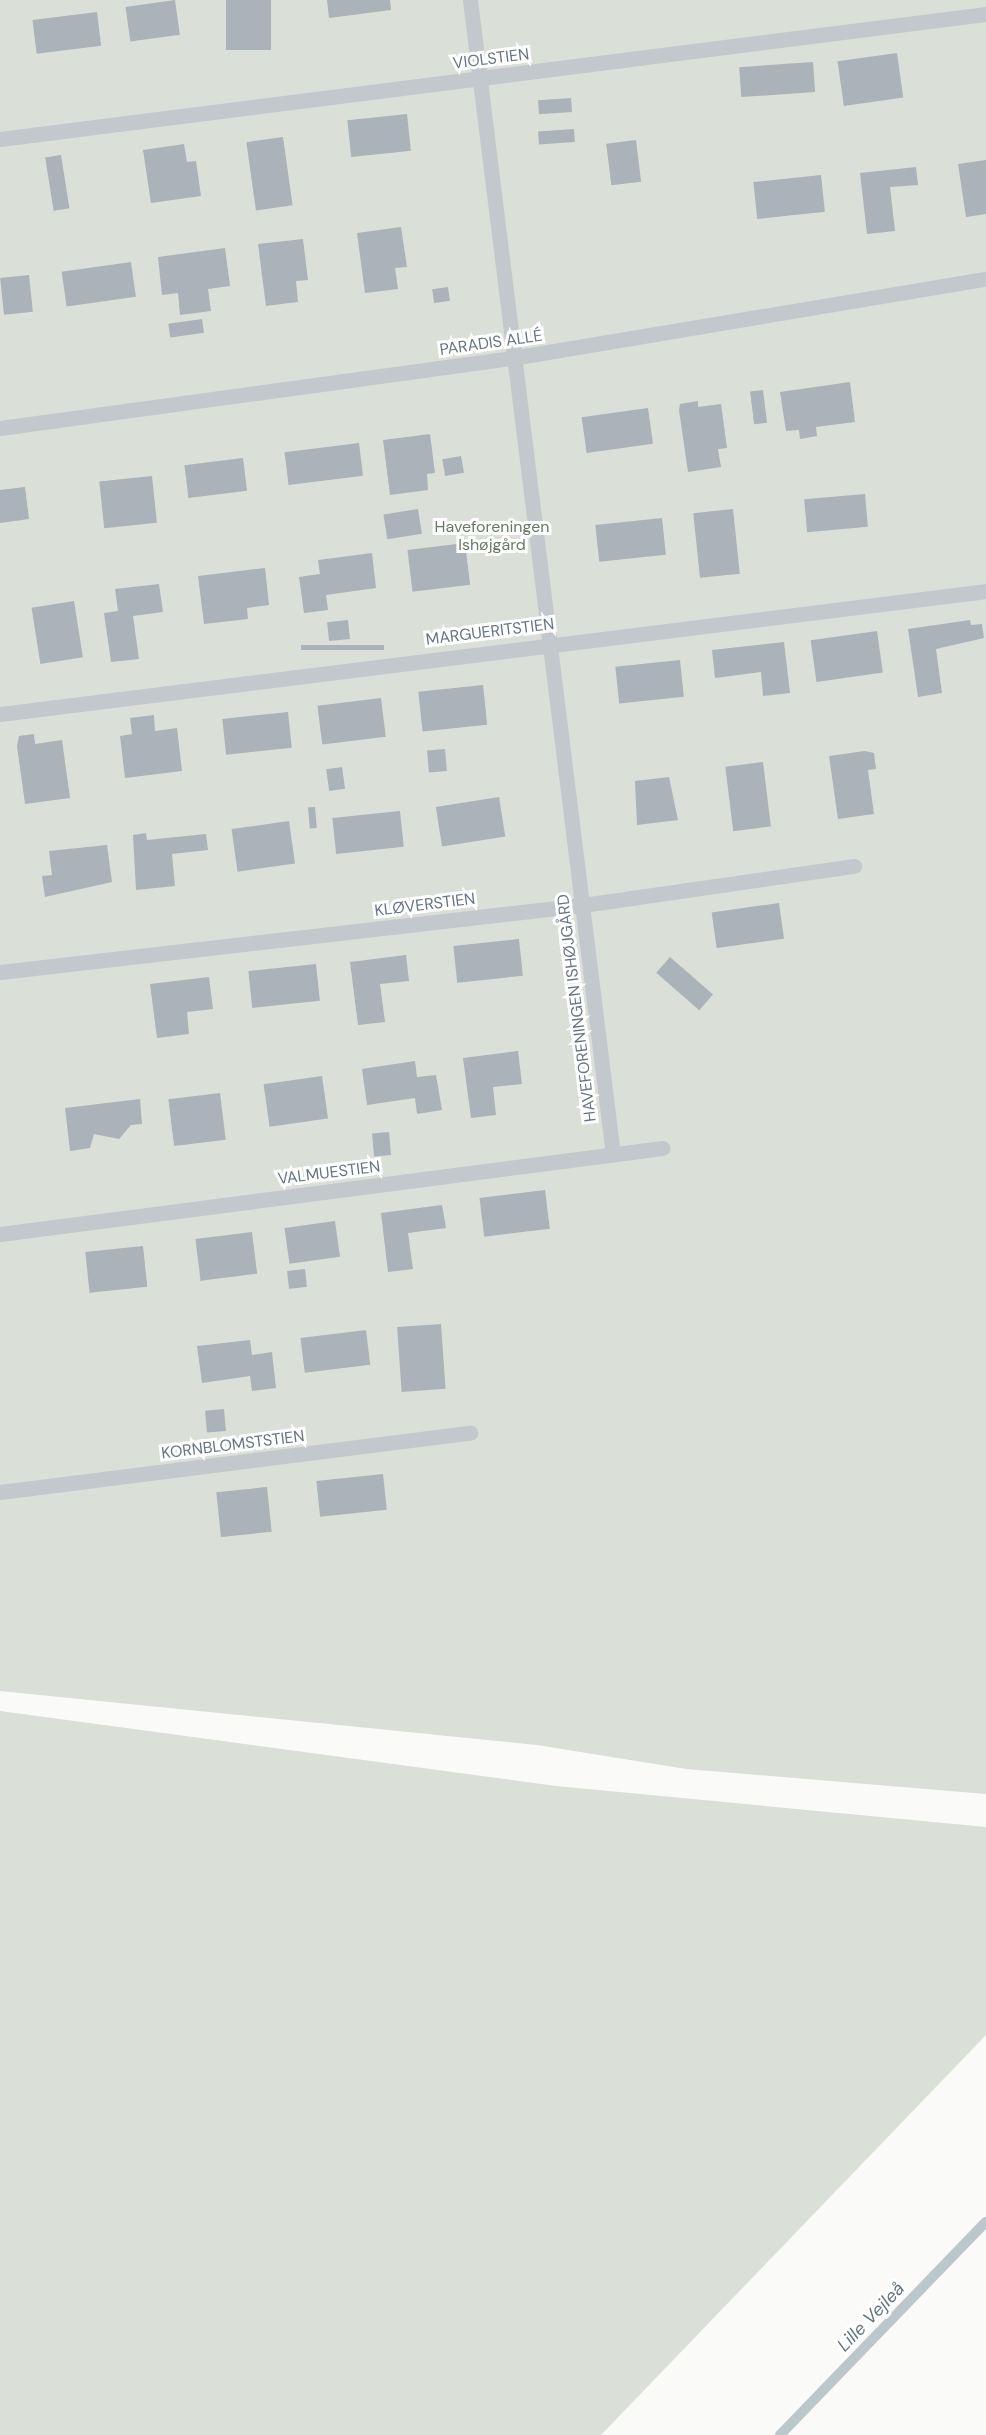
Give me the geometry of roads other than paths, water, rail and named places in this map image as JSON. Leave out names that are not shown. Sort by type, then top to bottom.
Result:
[{"type":"lane","name":"HAVEFORENINGEN ISHØJGÅRD","points":[[470,0],[512,358],[551,642],[613,1154]]},
{"type":"lane","name":"VIOLSTIEN","points":[[0,139],[986,14]]},
{"type":"lane","name":"PARADIS ALLÉ","points":[[0,428],[512,358],[986,279]]},
{"type":"lane","name":"MARGUERITSTIEN","points":[[0,714],[551,642],[986,591]]},
{"type":"lane","name":"KLØVERSTIEN","points":[[0,972],[583,905],[854,866]]},
{"type":"lane","name":"VALMUESTIEN","points":[[0,1234],[662,1148]]},
{"type":"lane","name":"KORNBLOMSTSTIEN","points":[[0,1492],[470,1433]]},
{"type":"waterway","name":"Lille Vejleå","points":[[780,2435],[986,2222]]},
{"type":"park label","name":"Haveforeningen Ishøjgård","points":[[492,536]]}]
